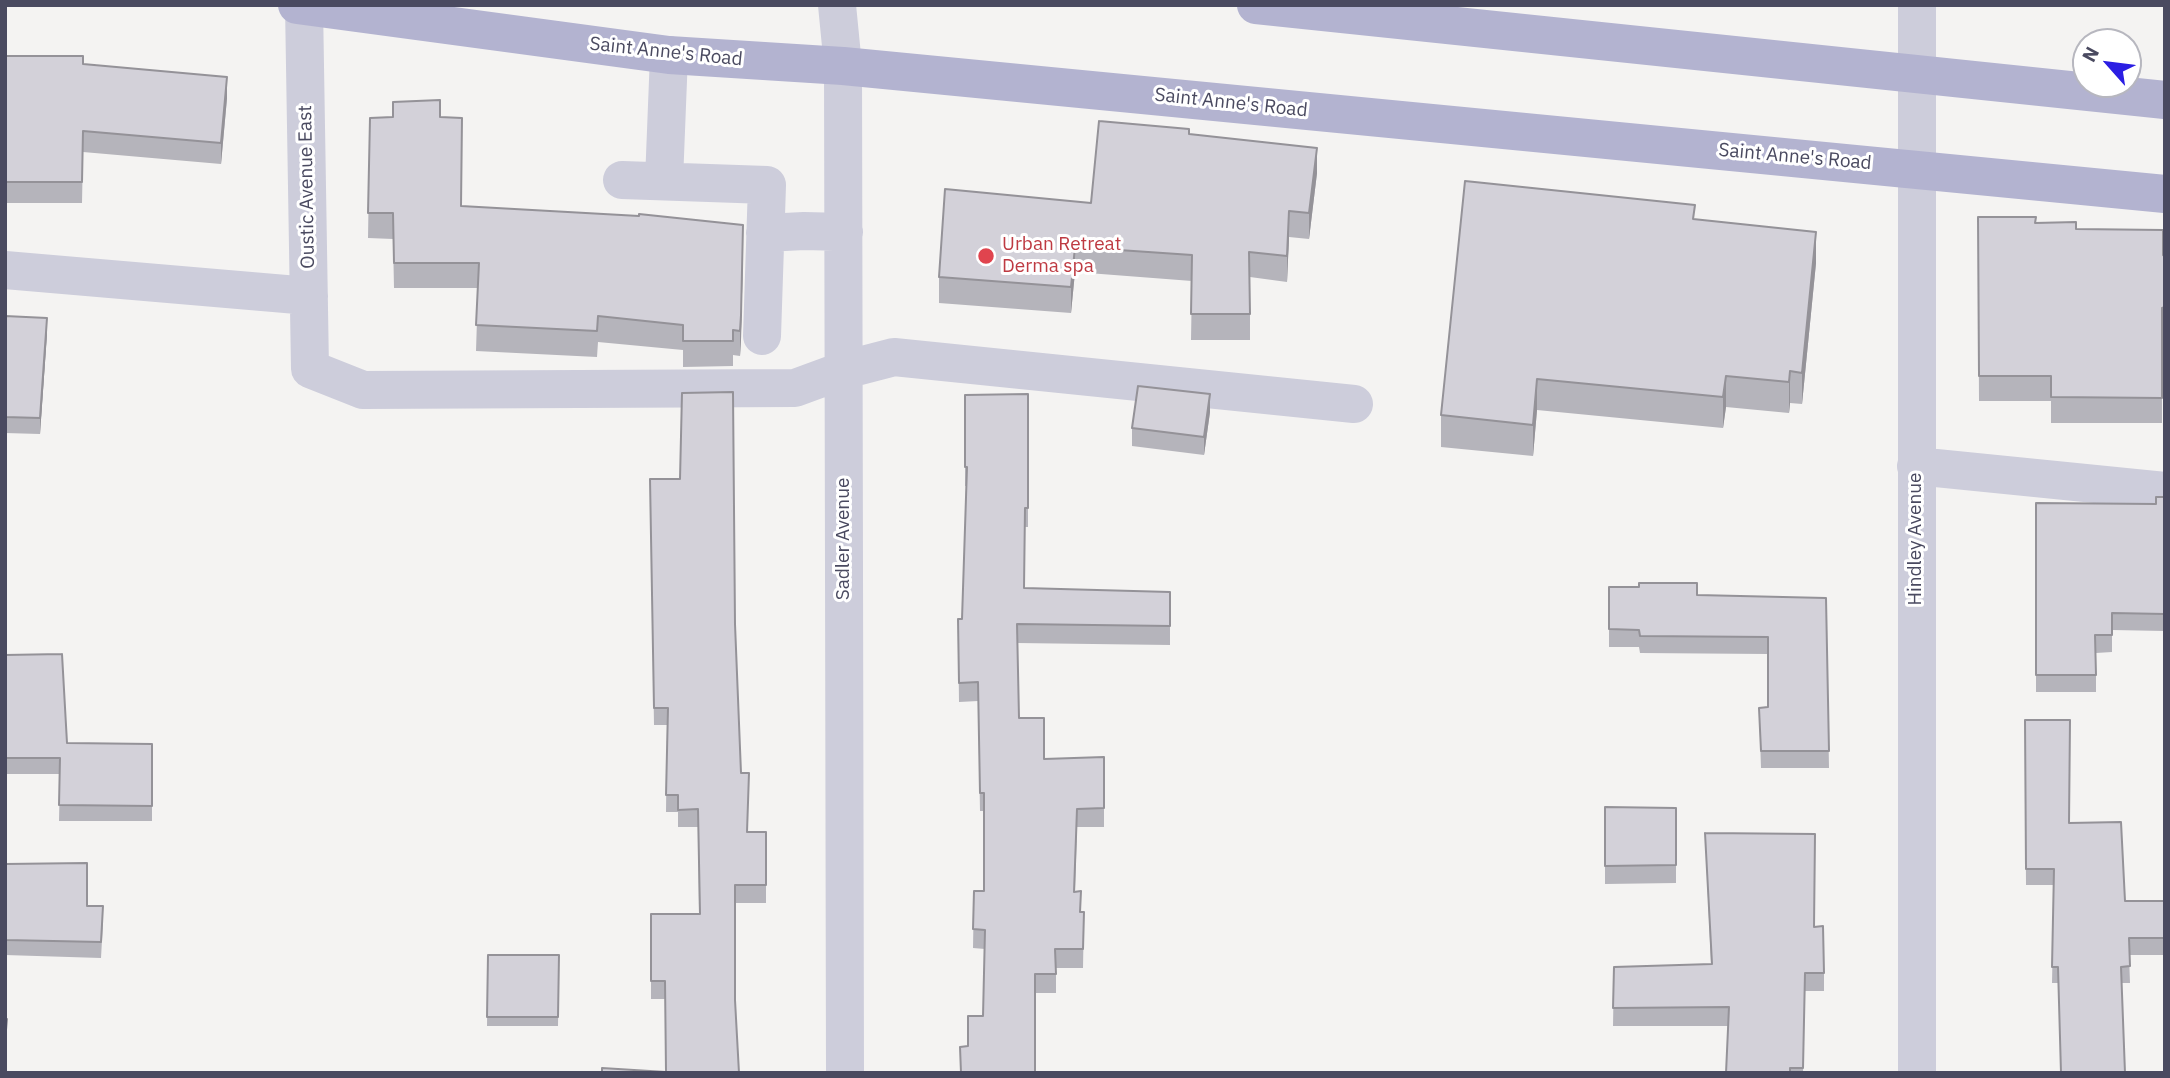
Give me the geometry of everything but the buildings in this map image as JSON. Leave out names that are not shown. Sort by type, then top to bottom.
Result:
[{"type":"main road","name":"Saint Anne's Road","points":[[297,5],[669,55],[843,66],[2165,194]]},
{"type":"main road","points":[[1256,5],[2165,100]]},
{"type":"street","name":"Sadler Avenue","points":[[837,5],[843,66],[845,1073]]},
{"type":"street","name":"Hindley Avenue","points":[[1917,5],[1917,1073]]},
{"type":"street","name":"Oustic Avenue East","points":[[304,6],[310,369],[363,390],[795,388],[844,370]]},
{"type":"street","points":[[664,181],[669,55]]},
{"type":"street","points":[[622,180],[767,185],[762,336]]},
{"type":"street","points":[[765,233],[844,232]]},
{"type":"street","points":[[5,270],[309,296]]},
{"type":"street","points":[[844,370],[900,358],[1354,404]]},
{"type":"street","points":[[1916,466],[2165,491]]},
{"type":"place","name":"Urban Retreat Derma spa","points":[[986,256]]}]
